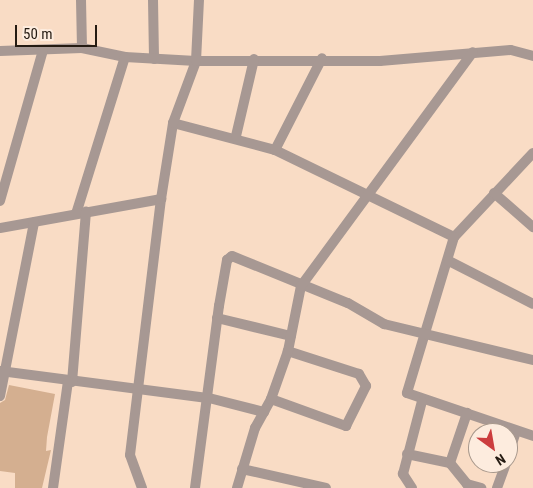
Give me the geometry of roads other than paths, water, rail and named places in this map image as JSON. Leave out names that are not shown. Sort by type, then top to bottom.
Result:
[{"type":"street","points":[[81,0],[82,48]]},
{"type":"street","points":[[153,0],[154,58]]},
{"type":"street","points":[[142,488],[130,455],[160,200],[173,123],[196,61],[199,0]]},
{"type":"street","points":[[0,51],[82,48],[125,57],[196,61],[322,58],[380,62],[511,50],[533,56]]},
{"type":"street","points":[[0,201],[43,50]]},
{"type":"street","points":[[237,488],[242,469],[271,399],[288,351],[301,286],[366,194],[473,52]]},
{"type":"street","points":[[53,488],[70,382],[81,213],[125,57]]},
{"type":"street","points":[[275,150],[322,58]]},
{"type":"street","points":[[236,136],[254,59]]},
{"type":"street","points":[[173,123],[236,136],[275,150],[454,237]]},
{"type":"street","points":[[492,423],[466,413],[422,401],[407,393],[450,261],[454,237],[533,154]]},
{"type":"street","points":[[494,193],[533,227]]},
{"type":"street","points":[[0,228],[160,200]]},
{"type":"street","points":[[0,396],[2,372],[34,222]]},
{"type":"street","points":[[195,488],[209,398],[217,318],[227,260],[232,256],[301,286],[348,303],[384,324],[427,332],[533,360]]},
{"type":"street","points":[[450,261],[533,304]]},
{"type":"street","points":[[217,318],[291,336]]},
{"type":"street","points":[[271,399],[346,426],[366,386],[359,374],[288,351]]},
{"type":"street","points":[[2,372],[209,398],[264,412]]},
{"type":"street","points":[[412,488],[404,479],[407,454],[422,401]]},
{"type":"street","points":[[450,463],[466,413]]},
{"type":"street","points":[[518,432],[533,436]]},
{"type":"street","points":[[407,454],[450,463],[467,484],[481,488]]},
{"type":"street","points":[[242,469],[288,484],[326,488]]},
{"type":"street","points":[[497,488],[502,473]]}]
